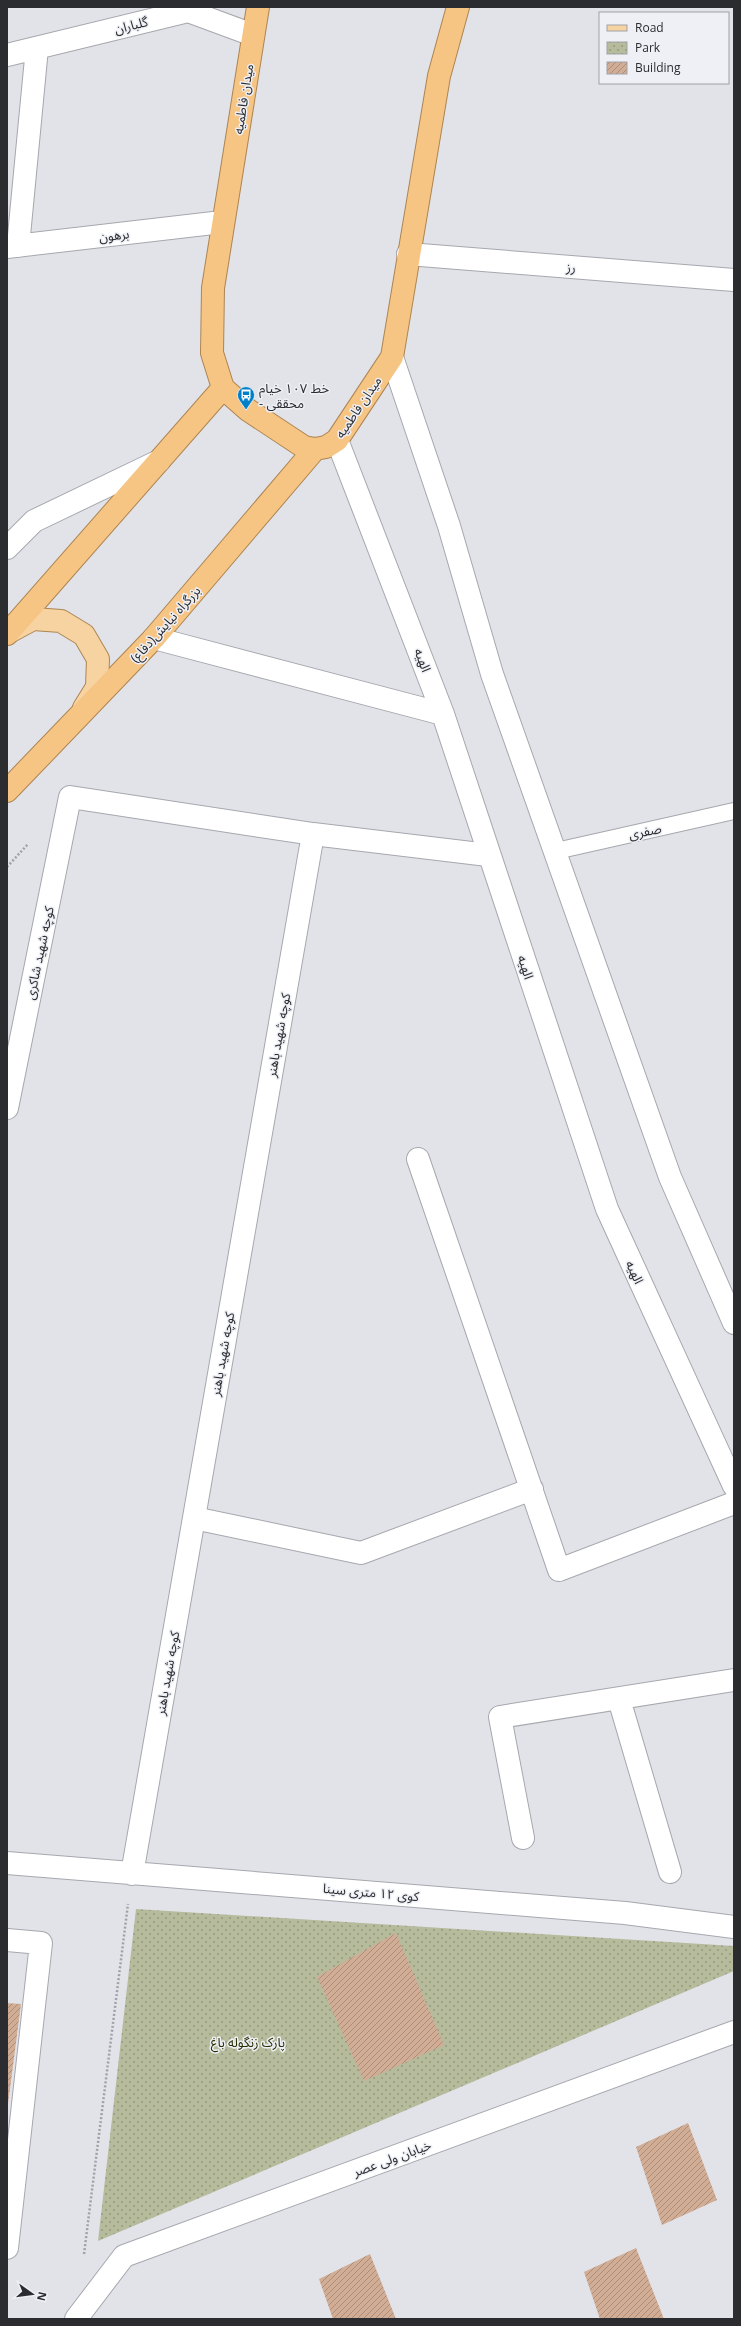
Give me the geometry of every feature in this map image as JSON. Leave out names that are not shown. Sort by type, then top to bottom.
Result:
[{"type":"highway","name":"میدان فاطمیه","points":[[223,388],[212,352],[213,288],[222,222],[258,7]]},
{"type":"highway","name":"میدان فاطمیه","points":[[315,449],[326,447],[338,440],[392,357],[408,254],[439,76],[458,7]]},
{"type":"highway","points":[[8,633],[223,388],[248,410],[278,431],[304,447],[315,449]]},
{"type":"highway","name":"بزرگراه نیایش(دفاع)","points":[[7,791],[154,638],[315,449]]},
{"type":"main road","points":[[8,633],[34,619],[61,621],[84,635],[98,659],[97,687],[83,711]]},
{"type":"street","name":"گلباران","points":[[7,55],[188,11],[253,35]]},
{"type":"street","points":[[12,246],[37,48]]},
{"type":"street","name":"برهون","points":[[12,246],[222,222]]},
{"type":"street","name":"رز","points":[[408,254],[734,280]]},
{"type":"street","points":[[392,357],[448,526],[492,674],[556,851],[670,1177],[734,1323]]},
{"type":"street","name":"الهیه","points":[[338,440],[443,714],[488,855],[606,1209],[734,1486]]},
{"type":"street","points":[[7,548],[34,521],[159,461]]},
{"type":"street","points":[[154,638],[443,714]]},
{"type":"street","name":"کوچه شهید شاکری","points":[[7,1108],[70,798],[312,834]]},
{"type":"street","points":[[312,834],[488,855]]},
{"type":"street","name":"کوچه شهید باهنر","points":[[132,1874],[312,834]]},
{"type":"street","points":[[418,1158],[559,1570],[734,1503]]},
{"type":"street","points":[[194,1518],[361,1553],[532,1489]]},
{"type":"street","points":[[523,1838],[500,1717],[734,1680]]},
{"type":"street","points":[[619,1699],[670,1872]]},
{"type":"street","name":"کوی ۱۲ متری سینا","points":[[7,1863],[625,1913],[734,1927]]},
{"type":"street","points":[[7,1940],[41,1943],[7,2248]]},
{"type":"street","name":"خیابان ولی عصر","points":[[76,2319],[124,2256],[734,2032]]},
{"type":"lane","name":"صفری","points":[[556,851],[734,811]]},
{"type":"path","points":[[84,2256],[132,1874]]},
{"type":"green space","name":"پارک زنگوله باغ","points":[[136,1909],[734,1946],[734,1971],[98,2241]]},
{"type":"building","points":[[396,1933],[444,2045],[364,2081],[317,1977]]},
{"type":"building","points":[[7,2003],[21,2004],[8,2104],[7,2104]]},
{"type":"building","points":[[688,2123],[717,2200],[662,2225],[636,2147]]},
{"type":"building","points":[[636,2248],[664,2319],[600,2319],[584,2272]]},
{"type":"building","points":[[370,2254],[396,2319],[333,2319],[319,2279]]},
{"type":"place","name":"خط ۱۰۷ خیام - محققی","points":[[246,410]]}]
